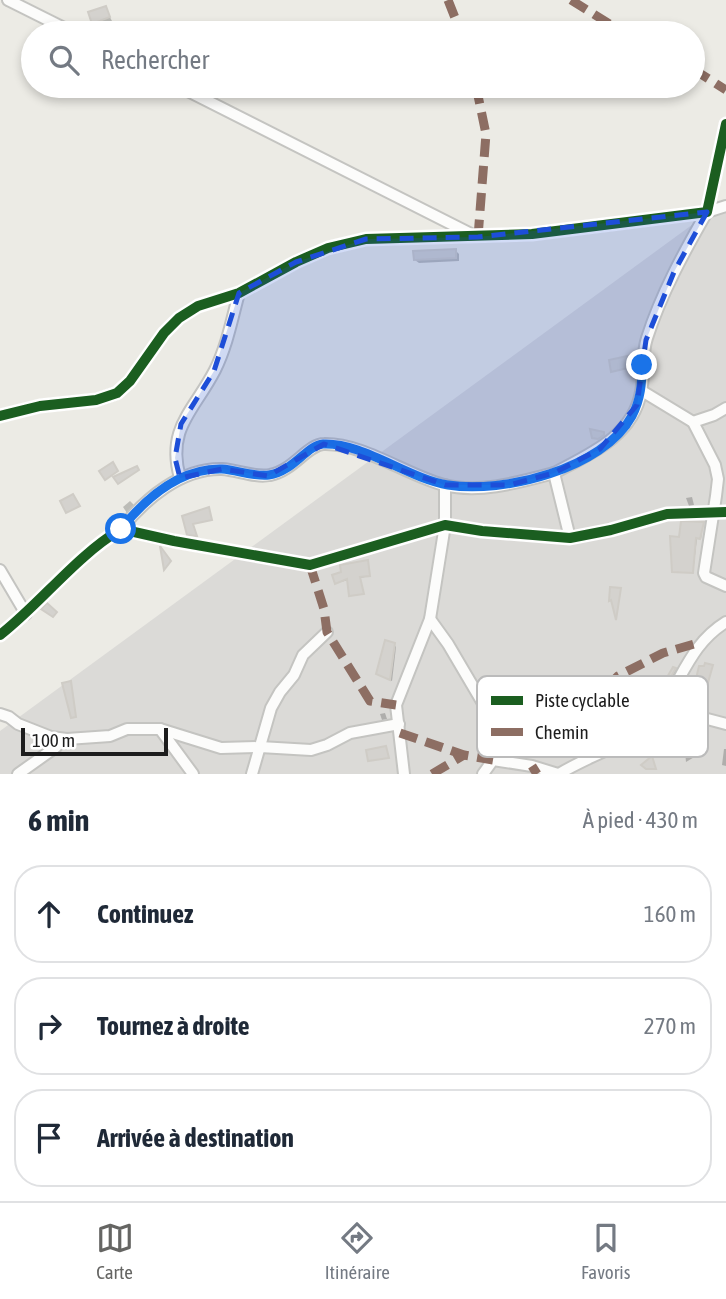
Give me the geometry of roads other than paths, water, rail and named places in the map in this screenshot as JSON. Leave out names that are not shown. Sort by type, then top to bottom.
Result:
[{"type":"street","points":[[8,0],[50,21]]},
{"type":"street","points":[[202,98],[478,237]]},
{"type":"street","points":[[0,635],[26,614],[102,541],[121,529],[138,508],[180,478],[198,471],[222,469],[268,476],[286,470],[316,445],[324,444],[349,448],[445,485],[473,487],[509,485],[554,473],[600,449],[616,436],[631,418],[642,391],[646,340],[674,272],[707,212],[724,146],[726,124]]},
{"type":"street","points":[[0,416],[40,406],[96,400],[117,393],[130,381],[164,333],[180,318],[206,302],[239,293],[328,248],[366,239],[478,237],[587,228],[707,212],[726,206]]},
{"type":"street","points":[[180,478],[175,458],[181,424],[214,371],[229,332],[239,293]]},
{"type":"street","points":[[642,391],[693,422],[715,465],[718,479],[704,573],[706,577],[726,586]]},
{"type":"street","points":[[693,422],[726,408]]},
{"type":"street","points":[[554,473],[570,538]]},
{"type":"street","points":[[404,774],[396,705],[430,619],[446,525],[445,485]]},
{"type":"street","points":[[121,529],[310,565],[446,525],[482,531],[570,538],[667,514],[726,512]]},
{"type":"street","points":[[0,570],[26,614]]},
{"type":"street","points":[[430,619],[449,644],[477,693]]},
{"type":"street","points":[[681,676],[701,642],[710,632],[726,622]]},
{"type":"street","points":[[252,774],[271,708],[294,675],[303,655],[327,632]]},
{"type":"street","points":[[0,714],[51,737],[62,739],[93,739],[127,729],[160,729],[221,748],[311,750],[327,746],[350,733],[399,724]]},
{"type":"street","points":[[708,719],[726,724]]},
{"type":"street","points":[[160,729],[193,774]]},
{"type":"street","points":[[18,774],[62,739]]},
{"type":"street","points":[[483,774],[493,757]]},
{"type":"street","points":[[493,760],[558,774],[589,757]]}]
